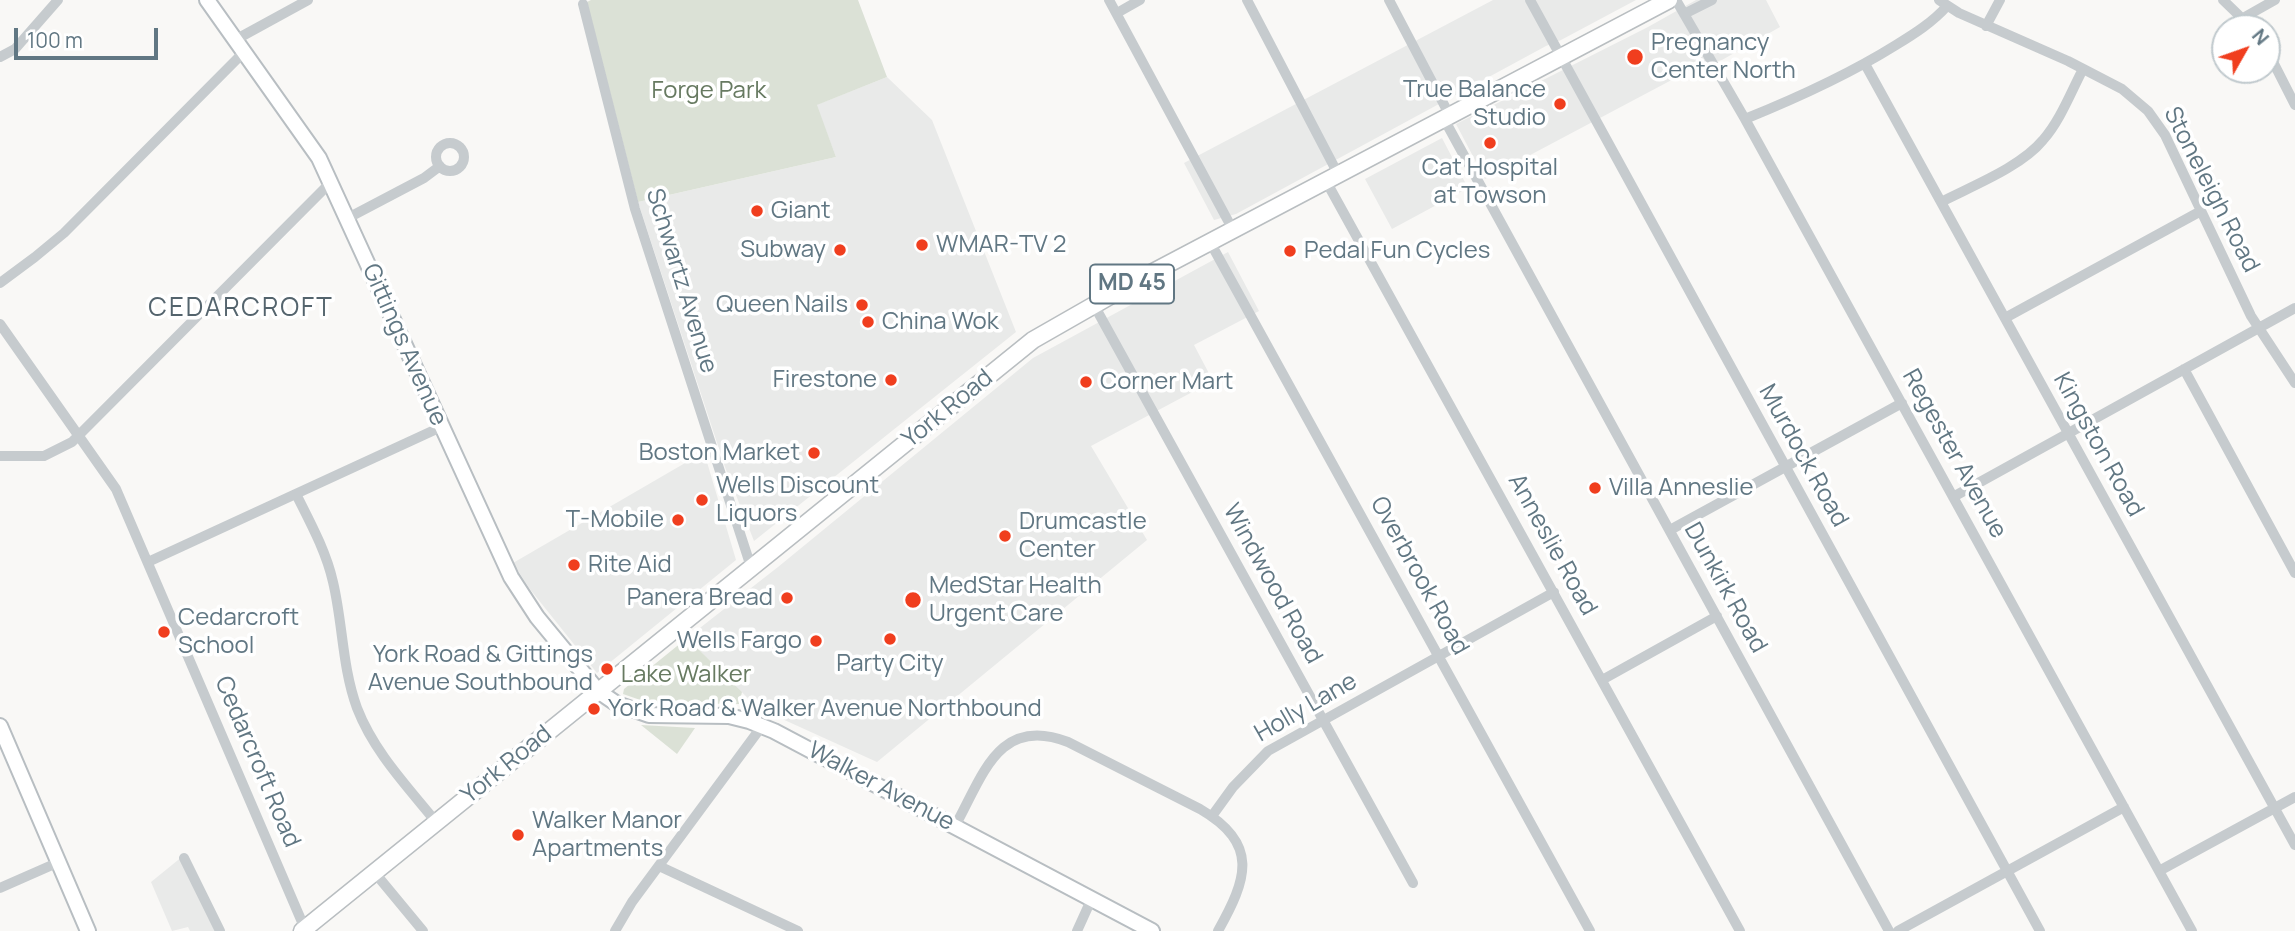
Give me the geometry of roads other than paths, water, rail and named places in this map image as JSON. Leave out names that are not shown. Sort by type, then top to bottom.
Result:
[{"type":"main road","name":"York Road","points":[[304,930],[1027,344],[1210,242],[1669,0]]},
{"type":"street","points":[[0,57],[15,49],[58,0]]},
{"type":"street","name":"Gittings Avenue","points":[[207,0],[310,146],[330,183],[522,597],[598,691]]},
{"type":"street","points":[[235,40],[308,0]]},
{"type":"street","points":[[1110,0],[1233,230]]},
{"type":"street","points":[[1117,13],[1140,0]]},
{"type":"street","name":"Anneslie Road","points":[[1247,0],[1332,177],[1554,592],[1740,931]]},
{"type":"street","name":"Dunkirk Road","points":[[1388,0],[1447,117],[1889,931]]},
{"type":"street","name":"Murdock Road","points":[[1530,0],[2040,931]]},
{"type":"street","name":"Regester Avenue","points":[[1676,0],[1902,403],[2192,931]]},
{"type":"street","points":[[1684,14],[1712,0]]},
{"type":"street","points":[[1986,26],[2000,0]]},
{"type":"street","points":[[2223,0],[2239,14]]},
{"type":"street","points":[[2250,14],[2275,0]]},
{"type":"street","points":[[1745,120],[1801,97],[1865,64],[1920,29],[1943,3]]},
{"type":"street","name":"Stoneleigh Road","points":[[1943,3],[2129,93],[2148,111],[2165,135],[2258,329],[2295,383]]},
{"type":"street","name":"Schwartz Avenue","points":[[583,4],[635,209],[751,567]]},
{"type":"street","points":[[0,283],[64,233],[244,52]]},
{"type":"street","name":"Kingston Road","points":[[1865,64],[2295,845]]},
{"type":"street","points":[[1941,202],[2003,169],[2037,147],[2048,135],[2082,69]]},
{"type":"street","points":[[2281,78],[2295,105]]},
{"type":"street","points":[[346,219],[424,178],[440,166]]},
{"type":"street","points":[[0,456],[44,456],[64,447],[79,436],[330,183]]},
{"type":"street","points":[[2005,318],[2201,211]]},
{"type":"street","name":"Overbrook Road","points":[[1210,242],[1590,931]]},
{"type":"street","name":"Windwood Road","points":[[1094,305],[1413,884]]},
{"type":"street","points":[[1953,497],[2295,308]]},
{"type":"street","name":"Cedarcroft Road","points":[[0,324],[116,489],[304,930]]},
{"type":"street","points":[[2184,369],[2291,558],[2295,573]]},
{"type":"street","points":[[1670,530],[1902,403]]},
{"type":"street","points":[[148,562],[441,427]]},
{"type":"street","points":[[296,494],[333,580],[344,661],[358,710],[383,754],[436,822]]},
{"type":"street","name":"Holly Lane","points":[[1212,816],[1233,787],[1268,751],[1554,592]]},
{"type":"street","points":[[1602,680],[1717,616]]},
{"type":"street","name":"Walker Avenue","points":[[598,691],[624,708],[640,713],[729,716],[762,726],[956,825],[1152,931]]},
{"type":"street","points":[[0,726],[4,748],[59,862],[88,931]]},
{"type":"street","points":[[615,931],[623,914],[762,726]]},
{"type":"street","points":[[956,825],[995,755],[1006,743],[1036,734],[1051,735],[1220,821],[1234,838],[1242,856],[1243,866],[1239,890],[1218,931]]},
{"type":"street","points":[[2159,872],[2295,797]]},
{"type":"street","points":[[1898,931],[2124,807]]},
{"type":"street","points":[[184,858],[220,931]]},
{"type":"street","points":[[0,888],[59,862]]},
{"type":"street","points":[[659,866],[798,931]]},
{"type":"street","points":[[375,873],[422,931]]},
{"type":"street","points":[[1077,931],[1091,898]]},
{"type":"place","name":"Pregnancy Center North","points":[[1635,57]]},
{"type":"place","name":"True Balance Studio","points":[[1560,104]]},
{"type":"place","name":"Cat Hospital at Towson","points":[[1490,143]]},
{"type":"place","name":"Giant","points":[[757,211]]},
{"type":"place","name":"WMAR-TV 2","points":[[922,245]]},
{"type":"place","name":"Subway","points":[[840,250]]},
{"type":"place","name":"Pedal Fun Cycles","points":[[1290,251]]},
{"type":"place","name":"Queen Nails","points":[[862,305]]},
{"type":"place","name":"China Wok","points":[[868,322]]},
{"type":"place","name":"Firestone","points":[[891,380]]},
{"type":"place","name":"Corner Mart","points":[[1086,382]]},
{"type":"place","name":"Boston Market","points":[[814,453]]},
{"type":"place","name":"Villa Anneslie","points":[[1595,488]]},
{"type":"place","name":"Wells Discount Liquors","points":[[702,500]]},
{"type":"place","name":"T-Mobile","points":[[678,520]]},
{"type":"place","name":"Drumcastle Center","points":[[1005,536]]},
{"type":"place","name":"Rite Aid","points":[[574,565]]},
{"type":"place","name":"Panera Bread","points":[[787,598]]},
{"type":"place","name":"MedStar Health Urgent Care","points":[[913,600]]},
{"type":"place","name":"Cedarcroft School","points":[[164,632]]},
{"type":"place","name":"Party City","points":[[890,639]]},
{"type":"place","name":"Wells Fargo","points":[[816,641]]},
{"type":"place","name":"York Road & Gittings Avenue Southbound","points":[[607,669]]},
{"type":"place","name":"York Road & Walker Avenue Northbound","points":[[594,709]]},
{"type":"place","name":"Walker Manor Apartments","points":[[518,835]]},
{"type":"district","name":"CEDARCROFT","points":[[241,309]]},
{"type":"park label","name":"Forge Park","points":[[709,91]]},
{"type":"park label","name":"Lake Walker","points":[[686,675]]}]
